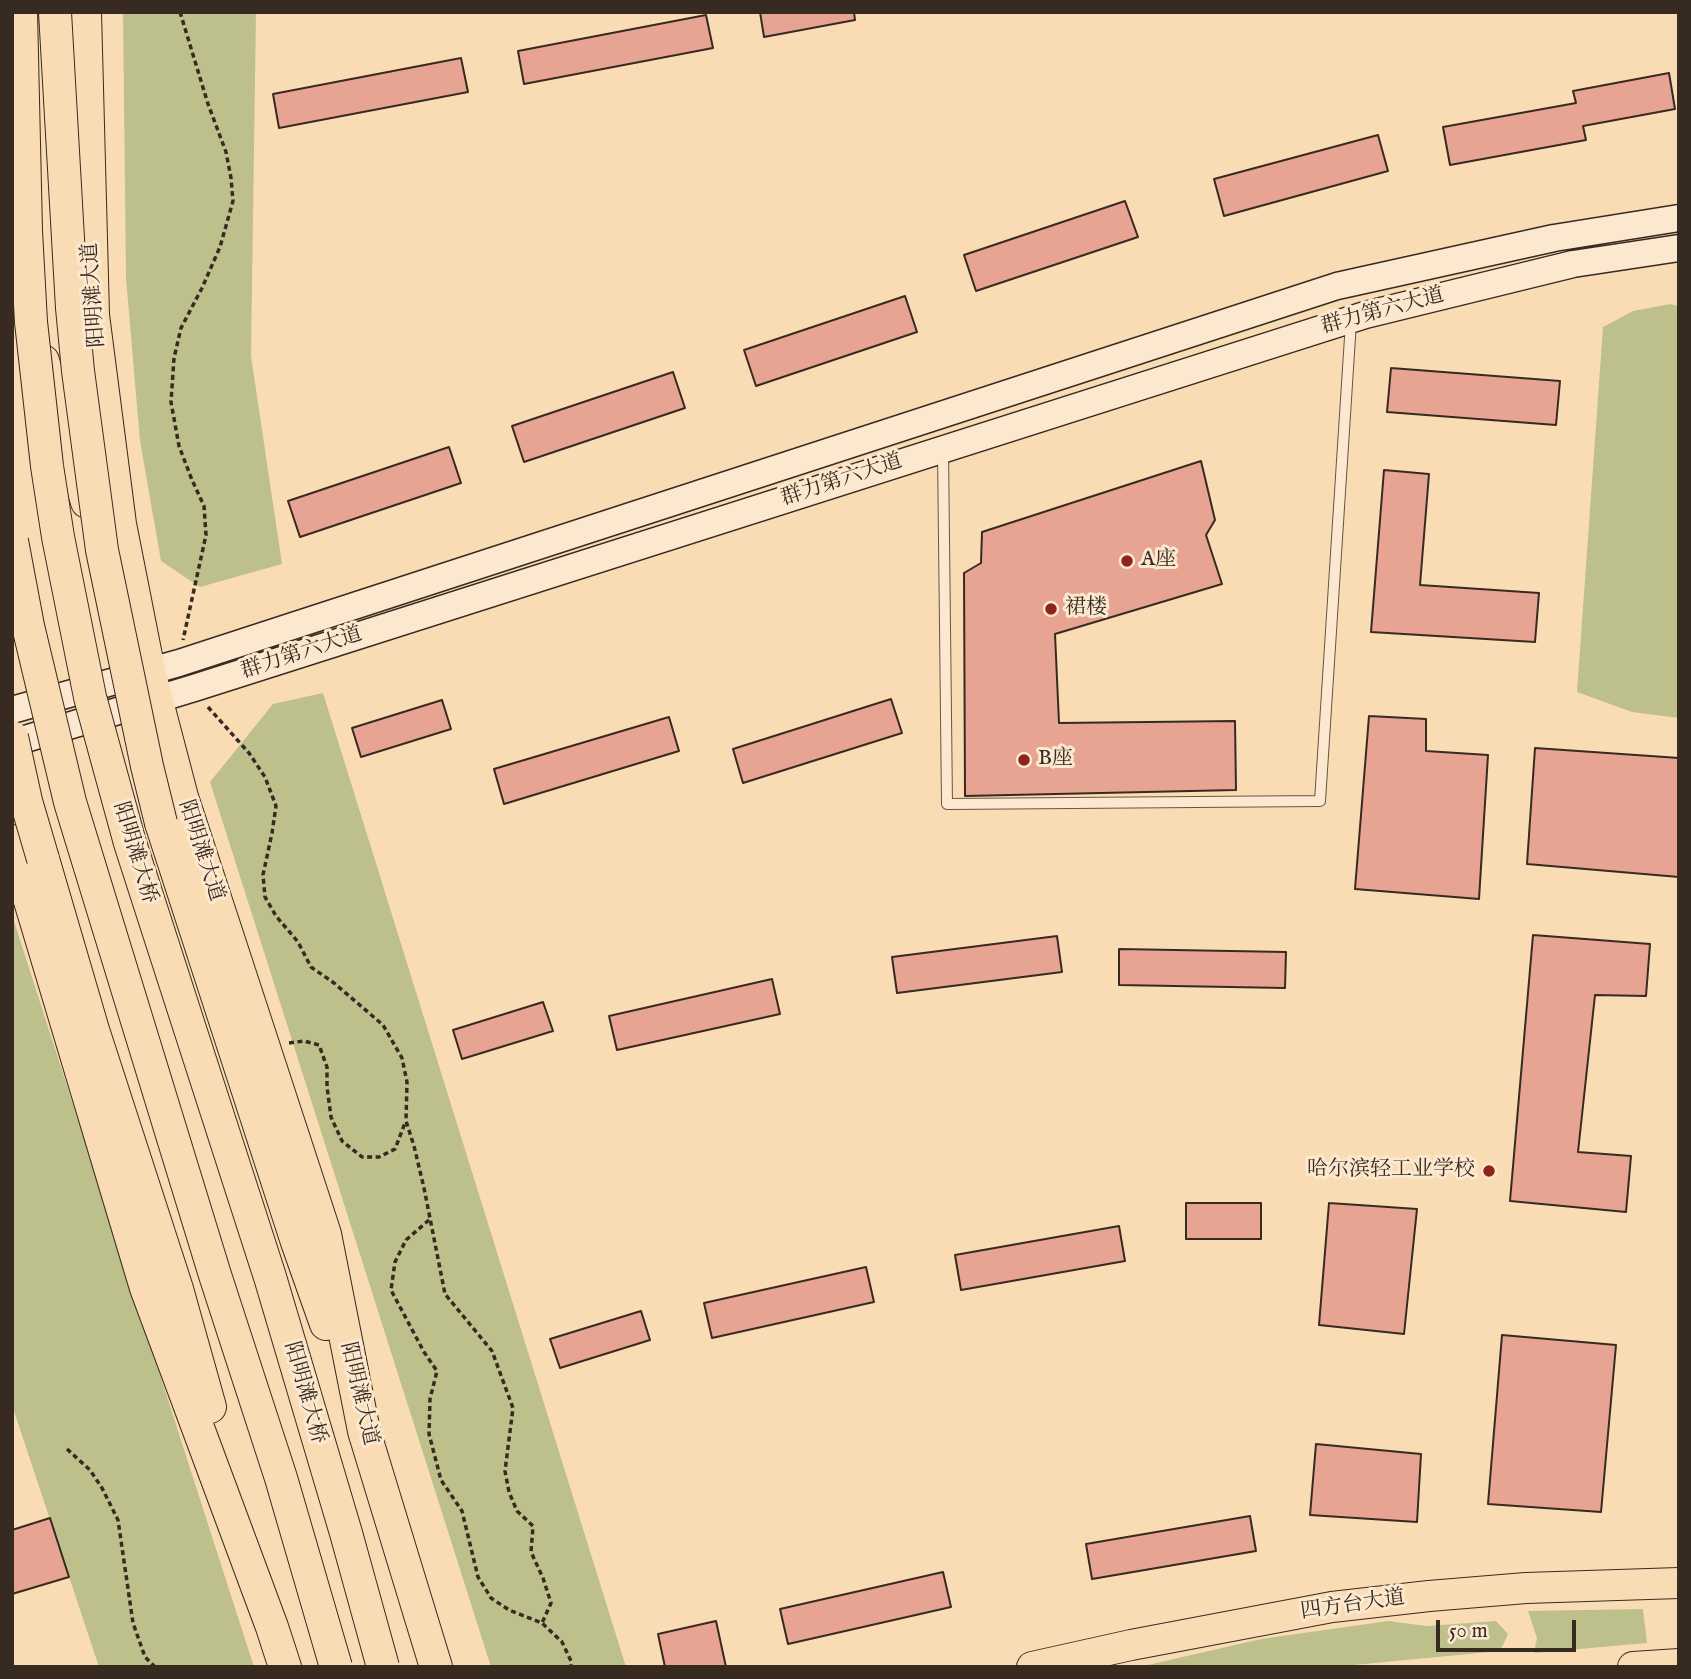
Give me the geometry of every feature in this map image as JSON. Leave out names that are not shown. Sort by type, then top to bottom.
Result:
[{"type":"highway","name":"阳明滩大桥","points":[[21,12],[26,231],[32,322],[47,466],[58,537],[90,697],[130,843],[270,1277],[383,1667]]},
{"type":"highway","points":[[55,12],[78,371],[102,550],[146,766],[161,823],[297,1242],[364,1431]]},
{"type":"highway","name":"阳明滩大道","points":[[85,12],[93,315],[120,524],[153,686],[182,797],[325,1234],[364,1431],[436,1667]]},
{"type":"highway","points":[[32,322],[102,550]]},
{"type":"highway","points":[[12,541],[28,626],[70,802],[215,1275],[281,1478],[336,1667]]},
{"type":"highway","points":[[12,737],[26,801],[93,1030],[177,1289],[285,1667]]},
{"type":"highway","points":[[12,841],[146,1288],[272,1627]]},
{"type":"main road","name":"群力第六大道","points":[[12,743],[153,686],[179,663],[1337,286],[1554,238],[1679,218]]},
{"type":"main road","name":"群力第六大道","points":[[12,710],[153,686],[194,688],[1352,319],[1573,264],[1679,248]]},
{"type":"main road","name":"四方台大道","points":[[1032,1667],[1131,1645],[1332,1607],[1526,1588],[1679,1583]]},
{"type":"main road","points":[[1633,1667],[1679,1664]]},
{"type":"lane","points":[[943,449],[947,804],[1320,800],[1352,319]]},
{"type":"path","points":[[179,663],[206,535],[204,506],[179,446],[171,402],[174,358],[181,328],[220,247],[233,201],[226,152],[208,104],[180,12]]},
{"type":"path","points":[[194,688],[217,719],[249,753],[265,777],[276,806],[262,875],[265,897],[276,916],[298,942],[311,967],[383,1024],[402,1058],[407,1082],[406,1121],[419,1167],[445,1294],[492,1351],[513,1408],[505,1471],[509,1492],[517,1511],[533,1526],[531,1552],[551,1603],[541,1623]]},
{"type":"path","points":[[263,1046],[304,1041],[319,1045],[327,1067],[331,1117],[342,1141],[362,1157],[379,1157],[395,1149],[406,1121]]},
{"type":"path","points":[[429,1220],[406,1240],[395,1262],[391,1290],[437,1371],[430,1399],[429,1434],[441,1480],[462,1511],[478,1577],[491,1598],[509,1610],[541,1623],[562,1642],[571,1667]]},
{"type":"path","points":[[67,1450],[90,1470],[118,1520],[133,1623],[145,1657],[155,1667]]},
{"type":"green space","points":[[123,12],[256,12],[251,356],[282,564],[200,587],[161,561],[140,441],[126,278]]},
{"type":"green space","points":[[1670,304],[1679,306],[1679,718],[1632,712],[1577,692],[1603,327],[1633,311]]},
{"type":"green space","points":[[323,693],[626,1667],[491,1667],[210,782],[273,704]]},
{"type":"green space","points":[[12,915],[254,1667],[99,1667],[12,1405]]},
{"type":"green space","points":[[1643,1609],[1647,1643],[1534,1653],[1537,1638],[1528,1611]]},
{"type":"green space","points":[[1388,1621],[1427,1626],[1496,1621],[1508,1634],[1500,1651],[1333,1667],[1139,1667],[1261,1639]]},
{"type":"building","points":[[760,12],[854,12],[855,20],[764,37]]},
{"type":"building","points":[[706,15],[713,48],[524,84],[518,51]]},
{"type":"building","points":[[461,58],[468,92],[279,128],[273,94]]},
{"type":"building","points":[[1669,73],[1675,109],[1583,126],[1586,140],[1450,165],[1443,127],[1576,103],[1573,91]]},
{"type":"building","points":[[1378,135],[1388,171],[1224,216],[1214,179]]},
{"type":"building","points":[[1125,201],[1138,237],[976,291],[964,255]]},
{"type":"building","points":[[905,296],[917,332],[756,386],[744,350]]},
{"type":"building","points":[[1391,368],[1560,381],[1556,425],[1387,412]]},
{"type":"building","points":[[673,372],[685,408],[524,462],[512,426]]},
{"type":"building","points":[[449,447],[461,483],[300,537],[288,501]]},
{"type":"building","name":"裙楼","points":[[1201,461],[1215,520],[1206,535],[1222,584],[1055,634],[1059,723],[1235,721],[1236,790],[965,796],[964,573],[981,563],[982,532]]},
{"type":"building","points":[[1384,470],[1429,474],[1420,585],[1539,593],[1535,642],[1371,632]]},
{"type":"building","points":[[891,699],[902,733],[743,783],[733,749]]},
{"type":"building","points":[[442,700],[451,729],[361,757],[352,728]]},
{"type":"building","points":[[1369,716],[1426,719],[1426,751],[1488,755],[1479,899],[1355,889]]},
{"type":"building","points":[[669,717],[679,751],[504,804],[494,769]]},
{"type":"building","points":[[1535,748],[1679,758],[1679,877],[1527,864]]},
{"type":"building","points":[[1533,935],[1650,944],[1646,996],[1595,995],[1578,1152],[1631,1156],[1626,1212],[1510,1201]]},
{"type":"building","points":[[1057,936],[1062,972],[897,993],[892,957]]},
{"type":"building","points":[[1119,949],[1286,952],[1285,988],[1119,985]]},
{"type":"building","points":[[772,979],[780,1014],[617,1050],[609,1016]]},
{"type":"building","points":[[543,1002],[553,1031],[462,1059],[453,1030]]},
{"type":"building","points":[[1186,1203],[1261,1203],[1261,1239],[1186,1239]]},
{"type":"building","points":[[1329,1203],[1417,1209],[1404,1334],[1319,1325]]},
{"type":"building","points":[[1119,1226],[1125,1261],[961,1290],[955,1255]]},
{"type":"building","points":[[866,1267],[874,1302],[712,1338],[704,1303]]},
{"type":"building","points":[[641,1311],[650,1340],[560,1368],[550,1339]]},
{"type":"building","points":[[1502,1335],[1616,1345],[1601,1512],[1488,1504]]},
{"type":"building","points":[[1316,1444],[1421,1454],[1417,1522],[1310,1515]]},
{"type":"building","points":[[1250,1516],[1256,1551],[1092,1579],[1086,1544]]},
{"type":"building","points":[[50,1518],[69,1577],[12,1594],[12,1530]]},
{"type":"building","points":[[943,1572],[951,1607],[788,1644],[780,1609]]},
{"type":"building","points":[[716,1621],[726,1667],[665,1667],[658,1634]]},
{"type":"place","name":"A座","points":[[1127,561]]},
{"type":"place","name":"裙楼","points":[[1051,609]]},
{"type":"place","name":"B座","points":[[1024,760]]},
{"type":"place","name":"哈尔滨轻工业学校","points":[[1489,1171]]}]
